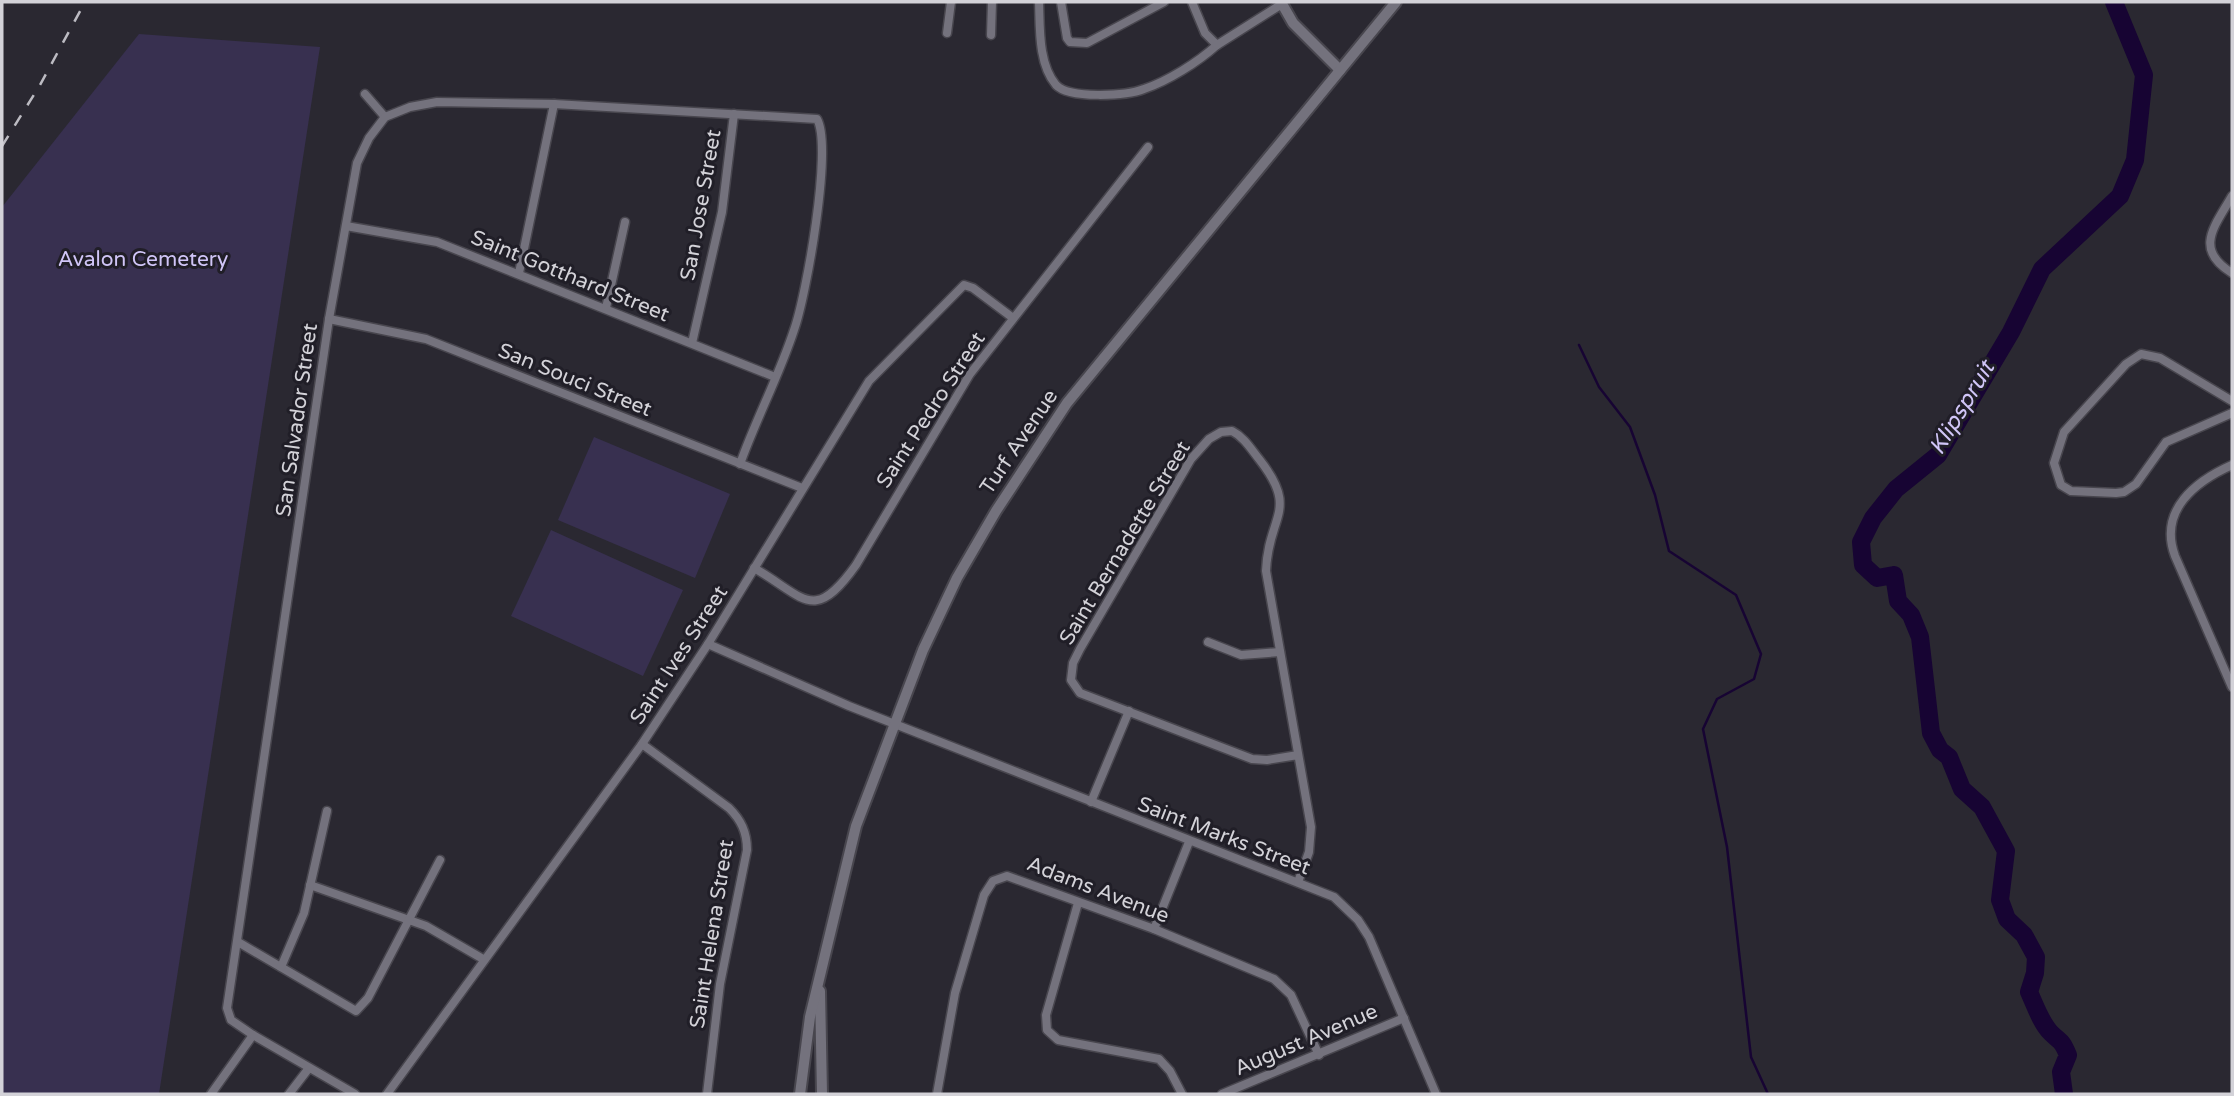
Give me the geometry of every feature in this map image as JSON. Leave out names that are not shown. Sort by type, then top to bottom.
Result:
[{"type":"main road","name":"Turf Avenue","points":[[800,1094],[810,1017],[820,985],[828,933],[856,825],[893,723],[957,578],[1052,425],[1107,351],[1396,2]]},
{"type":"main road","points":[[1282,3],[1293,23],[1340,70]]},
{"type":"main road","name":"Turf Avenue","points":[[820,985],[822,1094]]},
{"type":"street","points":[[947,33],[951,2]]},
{"type":"street","points":[[991,35],[992,2]]},
{"type":"street","points":[[1038,2],[1044,57],[1056,85],[1065,91],[1087,95],[1143,90],[1200,58],[1282,3]]},
{"type":"street","points":[[1060,2],[1067,38],[1070,42],[1080,44],[1087,43],[1164,2]]},
{"type":"street","points":[[1192,2],[1205,33],[1217,45]]},
{"type":"street","points":[[365,94],[385,117],[428,103],[554,104],[815,118],[822,128],[823,140],[816,216],[799,315],[740,464]]},
{"type":"street","points":[[519,273],[554,104]]},
{"type":"street","name":"San Jose Street","points":[[692,343],[722,212],[734,114]]},
{"type":"street","name":"San Salvador Street","points":[[355,1094],[253,1035],[233,1021],[227,1011],[329,319],[357,163],[369,138],[385,117]]},
{"type":"street","name":"Saint Pedro Street","points":[[754,568],[806,600],[822,601],[836,592],[856,565],[962,385],[1148,147]]},
{"type":"street","points":[[2232,195],[2211,235],[2209,248],[2214,259],[2232,273]]},
{"type":"street","points":[[606,308],[625,222]]},
{"type":"street","name":"Saint Gotthard Street","points":[[346,226],[437,242],[775,377]]},
{"type":"street","name":"Saint Ives Street","points":[[387,1094],[642,744],[708,644],[869,381],[959,288],[970,286],[1013,318]]},
{"type":"street","name":"San Souci Street","points":[[329,319],[426,339],[803,488]]},
{"type":"street","points":[[2232,401],[2160,358],[2141,354],[2126,364],[2064,432],[2058,444],[2054,472],[2062,485],[2071,491],[2124,492],[2136,484],[2166,442],[2232,413]]},
{"type":"street","name":"Saint Bernadette Street","points":[[1129,711],[1080,693],[1071,680],[1073,663],[1191,459],[1209,439],[1221,432],[1232,431],[1244,440],[1276,481],[1280,493],[1281,503],[1268,548],[1266,570],[1311,840],[1298,882]]},
{"type":"street","points":[[2232,465],[2207,476],[2192,488],[2173,521],[2170,540],[2232,687]]},
{"type":"street","points":[[1208,642],[1241,654],[1280,652]]},
{"type":"street","name":"Saint Marks Street","points":[[708,644],[893,723],[1334,897],[1358,920],[1369,937],[1436,1094]]},
{"type":"street","points":[[1091,802],[1129,711],[1252,759],[1267,760],[1298,755]]},
{"type":"street","name":"Saint Helena Street","points":[[642,744],[729,808],[737,816],[745,833],[747,850],[720,984],[707,1094]]},
{"type":"street","points":[[281,967],[299,929],[327,811]]},
{"type":"street","points":[[1154,929],[1189,842]]},
{"type":"street","points":[[238,942],[356,1011],[368,998],[440,860]]},
{"type":"street","name":"Adams Avenue","points":[[937,1094],[955,993],[987,888],[1000,878],[1016,877],[1267,975],[1291,995],[1320,1055]]},
{"type":"street","points":[[310,885],[437,931],[483,959]]},
{"type":"street","points":[[1078,902],[1046,1015],[1047,1030],[1058,1040],[1159,1059],[1170,1071],[1182,1094]]},
{"type":"street","name":"August Avenue","points":[[1222,1094],[1404,1018]]},
{"type":"street","points":[[211,1094],[253,1035]]},
{"type":"street","points":[[289,1094],[309,1069]]},
{"type":"green space","name":"Avalon Cemetery","points":[[139,34],[320,47],[159,1094],[2,1094],[2,207]]},
{"type":"green space","points":[[594,437],[730,494],[695,578],[558,520]]},
{"type":"green space","points":[[551,530],[683,590],[643,676],[511,616]]},
{"type":"waterway","name":"Klipspruit","points":[[2064,1094],[2061,1072],[2068,1055],[2044,1024],[2029,992],[2035,973],[2036,957],[2024,935],[2007,919],[2000,900],[2006,851],[1982,807],[1962,789],[1949,757],[1940,750],[1931,733],[1920,637],[1911,615],[1898,601],[1894,575],[1877,578],[1863,565],[1861,542],[1873,518],[1896,489],[1938,455],[2011,332],[2042,269],[2120,196],[2135,160],[2144,75],[2114,2]]},
{"type":"waterway","points":[[1579,345],[1599,387],[1630,427],[1655,495],[1669,551],[1736,595],[1761,654],[1754,679],[1717,699],[1703,729],[1727,847],[1751,1057],[1768,1094]]},
{"type":"railway","points":[[2,146],[40,85],[85,2]]}]
